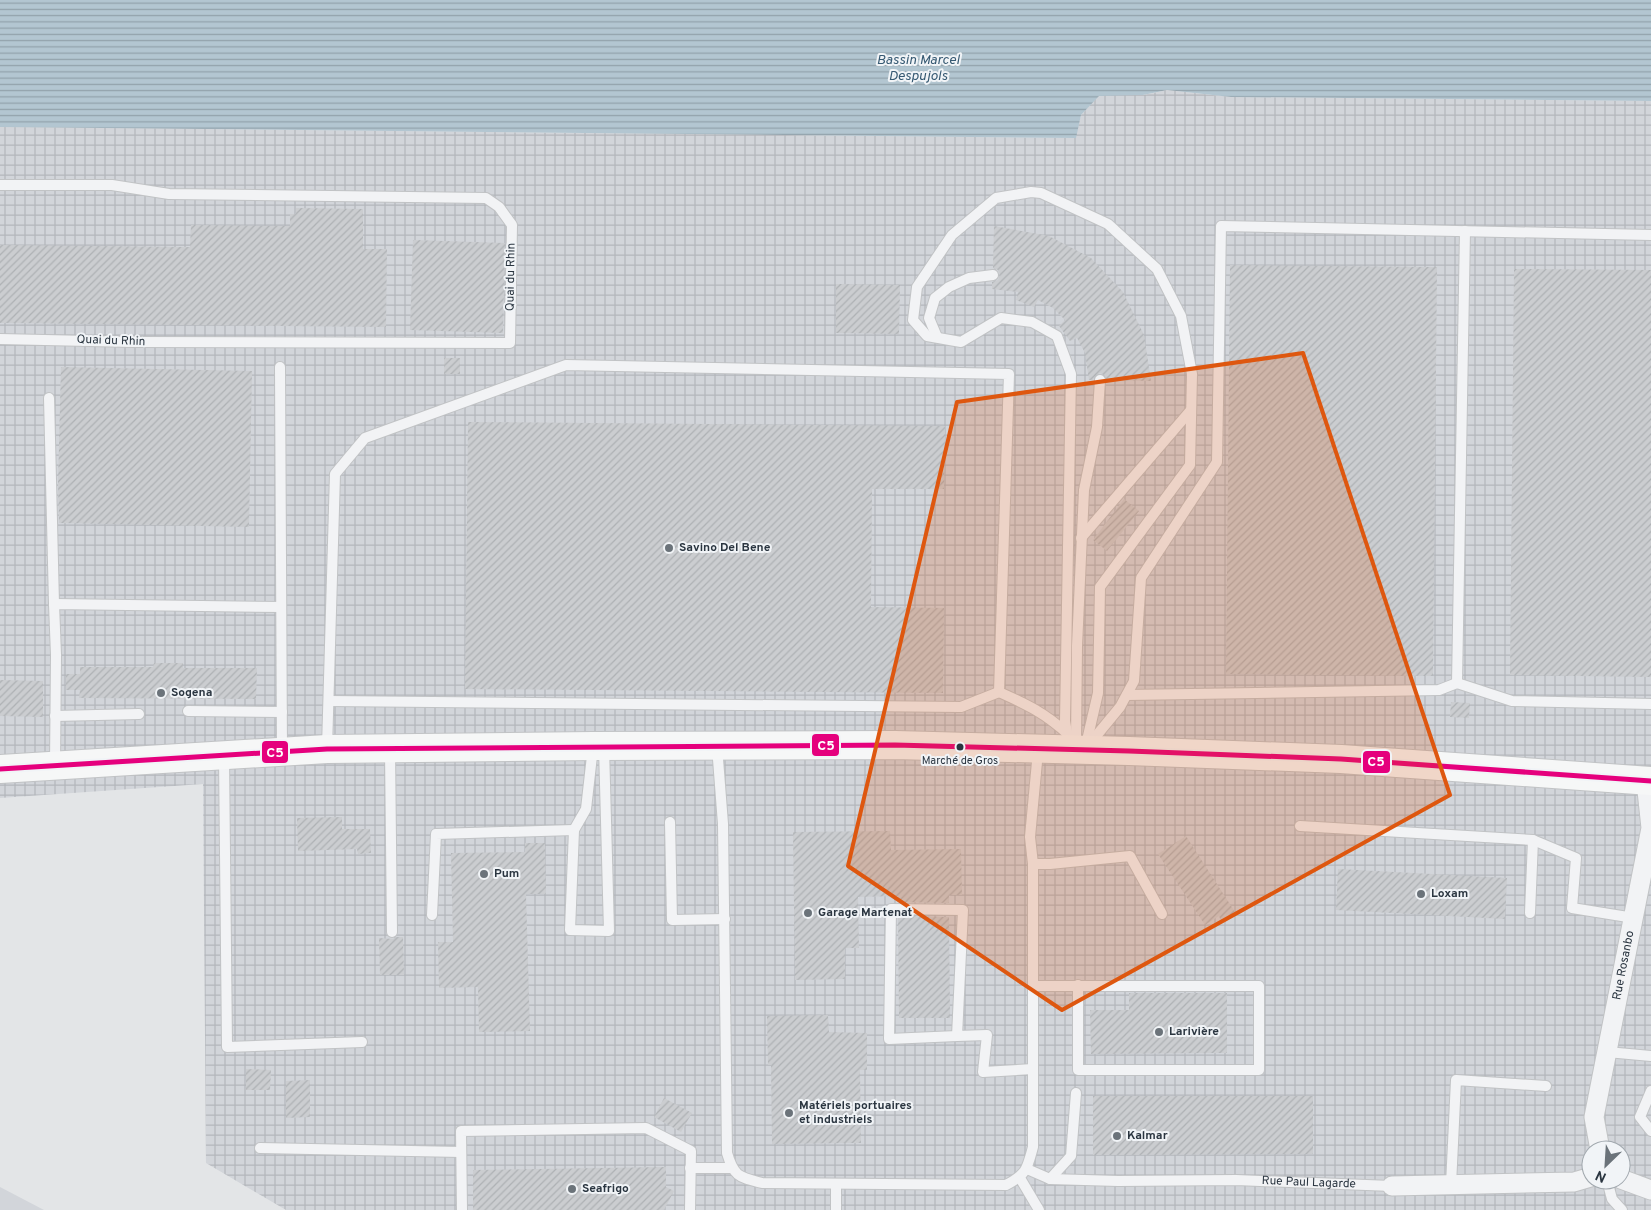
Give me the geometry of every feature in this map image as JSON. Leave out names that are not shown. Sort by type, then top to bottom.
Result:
[{"type":"main road","points":[[0,769],[55,764],[327,749],[895,745],[1038,749],[1076,741],[1648,781]]},
{"type":"street","name":"Rue Rosanbo","points":[[1598,1140],[1594,1117],[1651,828],[1648,781]]},
{"type":"street","name":"Rue Paul Lagarde","points":[[1392,1186],[1574,1182],[1581,1180]]},
{"type":"street","points":[[1631,1183],[1651,1190]]},
{"type":"lane","name":"Quai du Rhin","points":[[0,184],[112,185],[169,194],[486,198],[499,207],[512,225],[510,343],[133,342],[0,338]]},
{"type":"lane","points":[[1031,192],[1041,193],[1108,224],[1157,270],[1181,316],[1192,374],[1190,465],[1100,587],[1098,693],[1076,741],[1065,721],[1071,374],[1057,336],[1032,322],[1001,318],[961,342],[927,336],[913,320],[917,287],[952,235],[996,198],[1031,192]]},
{"type":"lane","points":[[1076,741],[1120,707],[1127,695],[1134,681],[1141,578],[1217,462],[1220,226],[1651,235]]},
{"type":"lane","points":[[1457,683],[1465,231]]},
{"type":"lane","points":[[936,337],[929,318],[935,298],[949,287],[969,278],[993,275]]},
{"type":"lane","points":[[327,749],[335,474],[365,438],[566,365],[1009,374],[999,692]]},
{"type":"lane","points":[[280,367],[282,752]]},
{"type":"lane","points":[[1076,741],[1077,646],[1084,490],[1097,427],[1100,380]]},
{"type":"lane","points":[[49,398],[56,655],[55,764]]},
{"type":"lane","points":[[1081,538],[1191,410]]},
{"type":"lane","points":[[54,604],[281,607]]},
{"type":"lane","points":[[1127,695],[1439,690],[1457,683],[1512,701],[1651,704]]},
{"type":"lane","points":[[329,701],[961,707],[999,692],[1028,705],[1050,718],[1076,741]]},
{"type":"lane","points":[[188,711],[282,712]]},
{"type":"lane","points":[[55,716],[139,714]]},
{"type":"lane","points":[[717,745],[724,824],[727,1152],[732,1168],[743,1179],[762,1183],[836,1184],[1006,1185],[1020,1178],[1027,1169],[1033,1147],[1032,864],[1030,837],[1038,749]]},
{"type":"lane","points":[[598,746],[609,930],[570,930],[574,830],[586,809],[598,746]]},
{"type":"lane","points":[[390,749],[392,932]]},
{"type":"lane","points":[[224,755],[228,1046],[362,1042]]},
{"type":"lane","points":[[670,822],[672,920],[725,919]]},
{"type":"lane","points":[[1300,826],[1533,840],[1576,858],[1572,908],[1634,918]]},
{"type":"lane","points":[[432,915],[436,834],[574,830]]},
{"type":"lane","points":[[1530,913],[1533,840]]},
{"type":"lane","points":[[1032,864],[1130,856],[1162,914]]},
{"type":"lane","points":[[957,1036],[963,910],[891,909],[889,1039],[987,1035],[983,1072],[1033,1069]]},
{"type":"lane","points":[[1033,986],[1078,986],[1258,986],[1259,1070],[1078,1070],[1078,986]]},
{"type":"lane","points":[[1607,1052],[1651,1056]]},
{"type":"lane","points":[[1450,1185],[1456,1080],[1546,1086]]},
{"type":"lane","points":[[1651,1091],[1640,1117],[1651,1131]]},
{"type":"lane","points":[[1050,1179],[1071,1156],[1076,1093]]},
{"type":"lane","points":[[462,1210],[461,1131],[646,1128],[690,1151],[690,1210]]},
{"type":"lane","points":[[260,1148],[461,1152]]},
{"type":"lane","points":[[690,1168],[732,1168]]},
{"type":"lane","name":"Rue Paul Lagarde","points":[[1027,1169],[1050,1179],[1118,1181],[1236,1180],[1392,1186]]},
{"type":"lane","points":[[1020,1178],[1039,1210]]},
{"type":"lane","points":[[836,1184],[836,1210]]},
{"type":"lane","points":[[1610,1190],[1612,1198],[1622,1210]]},
{"type":"highlighted area","points":[[1303,353],[1450,795],[1062,1010],[848,866],[957,402]]},
{"type":"shaded area","points":[[1167,90],[1231,97],[1651,101],[1651,1210],[286,1210],[206,1163],[203,784],[0,798],[0,127],[1075,138],[1081,115],[1099,95],[1143,95]]},
{"type":"shaded area","points":[[0,1187],[44,1210],[0,1210]]},
{"type":"water","name":"Bassin Marcel Despujols","points":[[0,0],[1651,0],[1651,101],[1231,97],[1167,90],[1143,95],[1099,96],[1081,115],[1076,138],[0,127]]},
{"type":"building","points":[[296,208],[363,209],[363,249],[387,249],[386,327],[0,323],[0,245],[190,247],[191,225],[290,226],[290,214],[296,214]]},
{"type":"building","points":[[994,226],[1049,236],[1091,258],[1123,292],[1144,335],[1151,381],[1107,380],[1100,373],[1093,380],[1089,380],[1085,353],[1077,338],[1070,341],[1059,326],[1065,320],[1053,308],[1038,300],[1034,307],[1016,300],[1018,292],[992,289],[992,282],[998,280],[1000,275],[998,270],[993,268]]},
{"type":"building","points":[[413,240],[505,243],[503,333],[410,330]]},
{"type":"building","points":[[1230,265],[1437,267],[1433,676],[1226,674]]},
{"type":"building","points":[[1514,269],[1651,270],[1651,677],[1510,675]]},
{"type":"building","points":[[836,284],[900,285],[899,334],[836,333]]},
{"type":"building","points":[[444,358],[460,358],[460,374],[444,374]]},
{"type":"building","points":[[61,367],[252,371],[249,527],[59,523]]},
{"type":"building","name":"Savino Del Bene","points":[[468,422],[945,426],[944,489],[872,489],[871,607],[944,608],[943,693],[465,689]]},
{"type":"building","points":[[1124,499],[1139,511],[1107,551],[1093,540]]},
{"type":"building","points":[[154,663],[183,663],[183,668],[257,668],[256,699],[79,698],[80,690],[66,690],[66,674],[80,674],[80,667],[153,667]]},
{"type":"building","points":[[0,680],[43,681],[43,717],[0,716]]},
{"type":"building","points":[[1451,702],[1470,703],[1469,718],[1450,717]]},
{"type":"building","points":[[342,817],[342,829],[370,829],[371,853],[358,854],[357,849],[298,851],[297,818]]},
{"type":"building","points":[[890,831],[891,850],[961,849],[962,895],[949,895],[949,903],[898,902],[898,896],[858,897],[859,948],[845,948],[845,979],[795,980],[793,832]]},
{"type":"building","points":[[1186,836],[1235,912],[1221,921],[1219,916],[1205,925],[1158,854]]},
{"type":"building","points":[[525,843],[545,843],[546,894],[526,894],[530,1031],[479,1032],[478,987],[439,988],[438,942],[453,942],[451,853],[525,852]]},
{"type":"building","name":"Loxam","points":[[1338,869],[1507,878],[1505,919],[1336,910]]},
{"type":"building","points":[[898,916],[949,917],[950,1018],[899,1018]]},
{"type":"building","points":[[403,937],[404,975],[380,975],[379,938],[393,939]]},
{"type":"building","name":"Larivière","points":[[1129,993],[1227,993],[1227,1053],[1091,1054],[1090,1010],[1129,1010]]},
{"type":"building","points":[[828,1015],[829,1032],[867,1033],[867,1070],[860,1070],[861,1143],[772,1144],[771,1065],[768,1065],[767,1016]]},
{"type":"building","points":[[246,1069],[271,1070],[270,1090],[246,1090]]},
{"type":"building","points":[[310,1080],[310,1117],[286,1118],[286,1081]]},
{"type":"building","points":[[1093,1096],[1313,1096],[1313,1154],[1093,1155]]},
{"type":"building","points":[[664,1098],[692,1113],[681,1132],[654,1117]]},
{"type":"building","name":"Seafrigo","points":[[666,1167],[666,1187],[674,1191],[664,1210],[473,1210],[473,1170]]},
{"type":"transit line","name":"C5","points":[[0,769],[327,749],[895,745],[1341,759],[1651,781]]},
{"type":"place","name":"Savino Del Bene","points":[[669,548]]},
{"type":"place","name":"Sogena","points":[[161,693]]},
{"type":"place","name":"Marché de Gros","points":[[960,747]]},
{"type":"place","name":"Pum","points":[[484,874]]},
{"type":"place","name":"Loxam","points":[[1421,894]]},
{"type":"place","name":"Garage Martenat","points":[[808,913]]},
{"type":"place","name":"Larivière","points":[[1159,1032]]},
{"type":"place","name":"Matériels portuaires et industriels","points":[[789,1113]]},
{"type":"place","name":"Kalmar","points":[[1117,1136]]},
{"type":"place","name":"Seafrigo","points":[[572,1189]]}]
